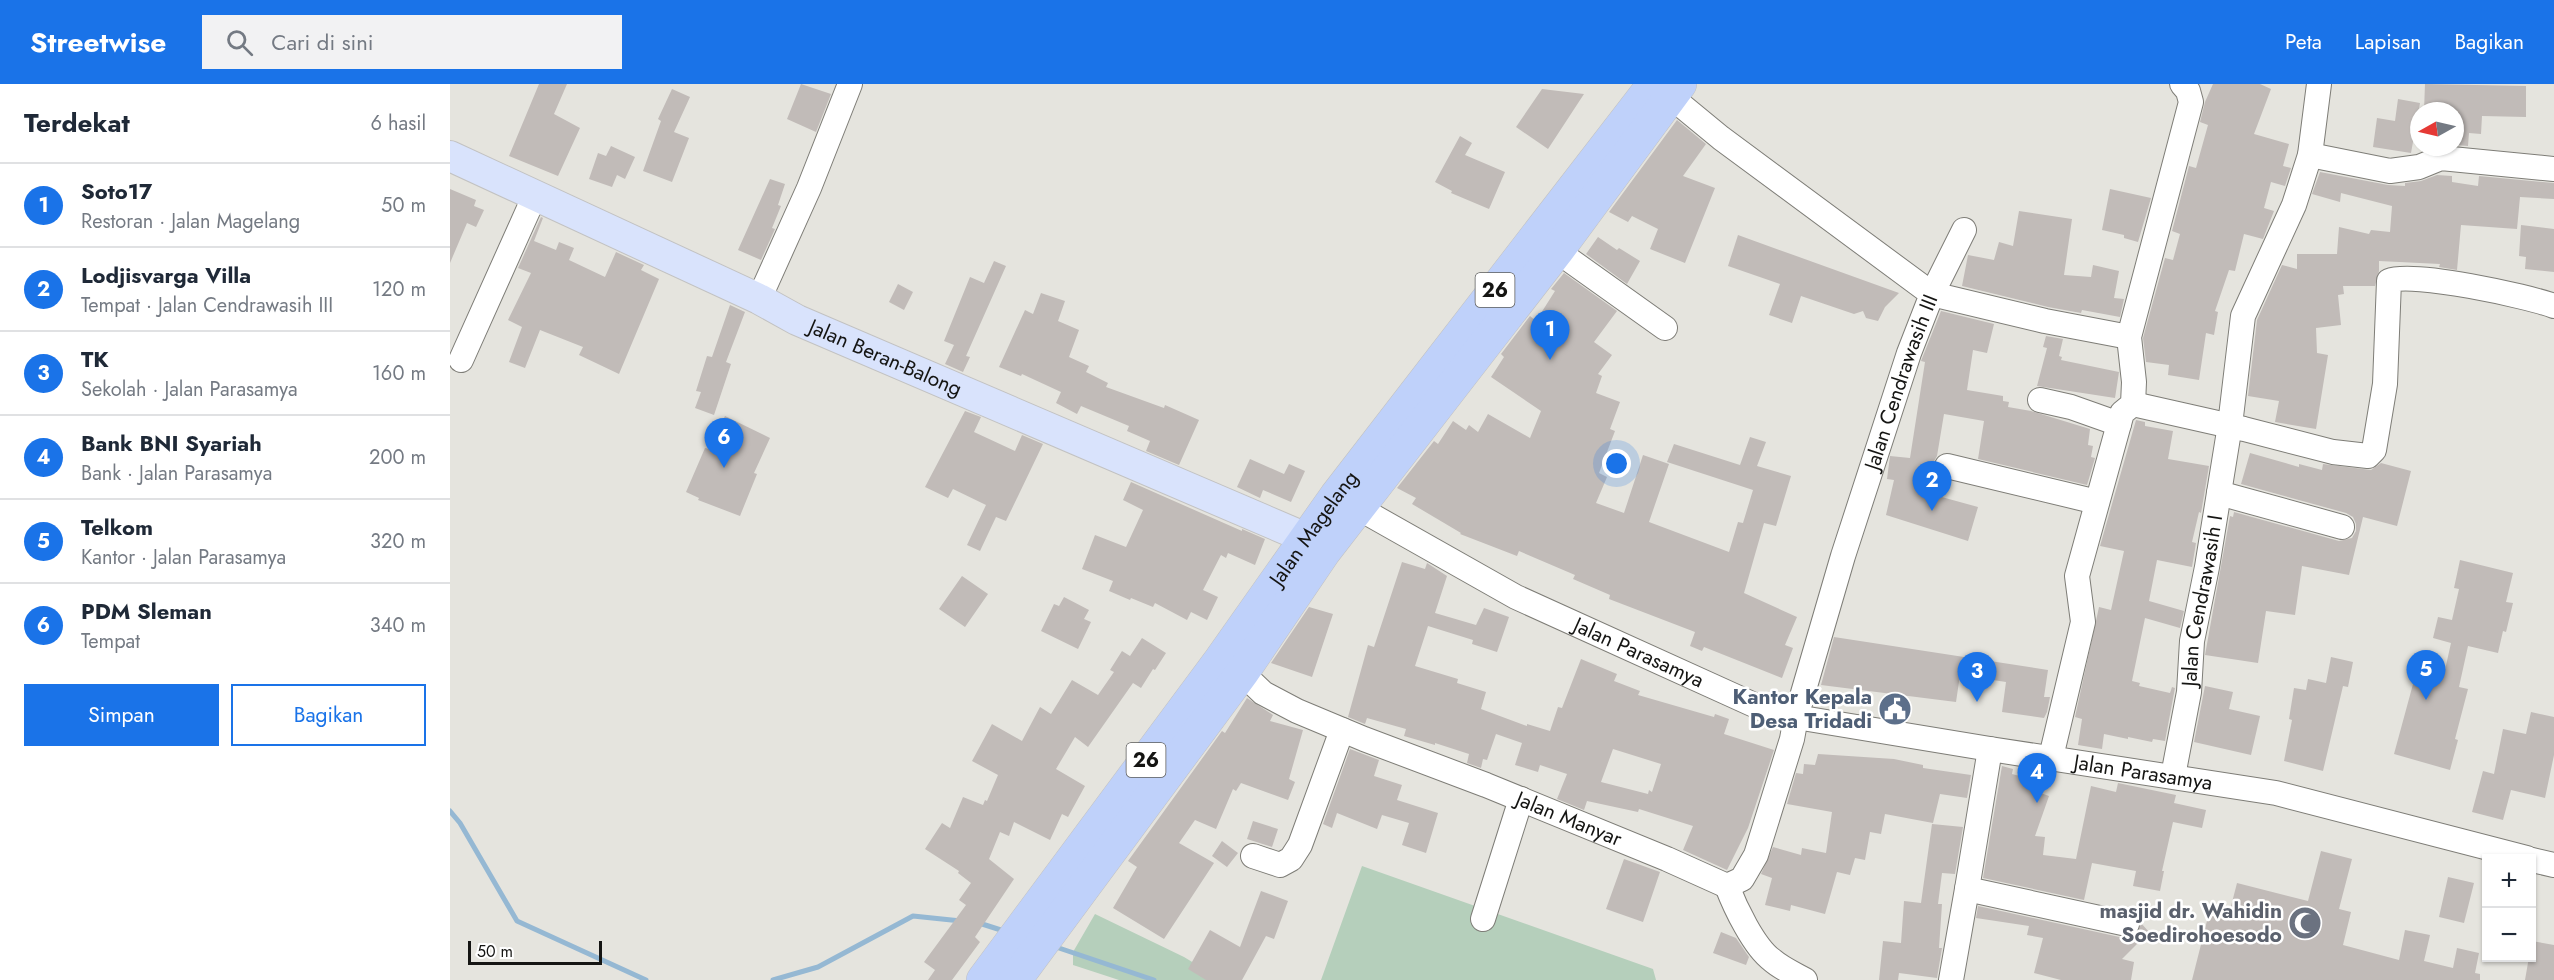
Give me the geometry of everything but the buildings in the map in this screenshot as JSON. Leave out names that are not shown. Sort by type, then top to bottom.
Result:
[{"type":"highway","name":"Jalan Magelang","points":[[1348,502],[1557,251],[1668,88]]},
{"type":"highway","name":"Jalan Magelang","points":[[983,980],[1221,659],[1315,545],[1668,88]]},
{"type":"highway","name":"Jalan Magelang","points":[[1014,980],[1242,673],[1315,545]]},
{"type":"main road","name":"Jalan Beran-Balong","points":[[450,156],[759,299],[797,320],[1315,545]]},
{"type":"street","points":[[759,299],[809,188],[850,84]]},
{"type":"street","points":[[2051,757],[2083,622],[2077,576],[2122,413],[2133,404],[2134,382],[2129,337],[2191,102],[2188,91],[2182,84]]},
{"type":"street","name":"Jalan Cendrawasih I","points":[[2173,776],[2189,692],[2192,641],[2230,425],[2243,316],[2294,205],[2310,155],[2319,84]]},
{"type":"street","name":"Jalan Cendrawasih III","points":[[1668,88],[1721,138],[1932,294],[1909,353],[1843,556],[1796,717]]},
{"type":"street","points":[[2310,155],[2390,171],[2419,167],[2441,158],[2554,169]]},
{"type":"street","points":[[461,360],[534,195]]},
{"type":"street","points":[[1964,230],[1932,294],[2045,321],[2129,337]]},
{"type":"street","points":[[1557,251],[1665,328]]},
{"type":"street","points":[[2133,404],[2230,425],[2333,452],[2368,456],[2374,450],[2385,384],[2389,281],[2396,278],[2468,287],[2554,306]]},
{"type":"street","points":[[2040,400],[2071,407],[2119,424]]},
{"type":"street","points":[[1947,466],[2097,502]]},
{"type":"street","points":[[2219,494],[2342,527]]},
{"type":"street","name":"Jalan Parasamya","points":[[1348,502],[1516,597],[1763,709],[1796,717],[1990,749],[2276,793],[2512,854]]},
{"type":"street","name":"Jalan Manyar","points":[[1242,673],[1263,693],[1342,730],[1667,859],[1727,886]]},
{"type":"street","points":[[1796,717],[1792,739],[1756,855],[1742,879],[1727,886],[1754,938],[1770,960],[1805,980]]},
{"type":"street","points":[[1253,856],[1280,865],[1291,859],[1300,845],[1342,730]]},
{"type":"street","points":[[1951,980],[1990,749]]},
{"type":"street","points":[[1484,919],[1521,800]]},
{"type":"street","points":[[2536,861],[2554,865]]},
{"type":"street","points":[[1967,889],[2127,924]]},
{"type":"green space","points":[[1362,866],[1653,969],[1656,980],[1321,980]]},
{"type":"green space","points":[[1095,914],[1184,957],[1222,980],[1119,980],[1073,965],[1073,952]]},
{"type":"waterway","points":[[450,811],[460,823],[517,921],[646,980]]},
{"type":"waterway","points":[[773,980],[818,967],[913,916],[961,921]]},
{"type":"waterway","points":[[979,923],[1004,931]]},
{"type":"waterway","points":[[1053,946],[1154,980]]},
{"type":"place","name":"Soto17","points":[[1550,360]]},
{"type":"place","name":"PDM Sleman","points":[[724,468]]},
{"type":"place","name":"Lodjisvarga Villa","points":[[1932,511]]},
{"type":"place","name":"Telkom","points":[[2426,700]]},
{"type":"place","name":"TK","points":[[1977,702]]},
{"type":"place","name":"Kantor Kepala Desa Tridadi","points":[[1895,709]]},
{"type":"place","name":"Bank BNI Syariah","points":[[2037,803]]},
{"type":"place","name":"masjid dr. Wahidin Soedirohoesodo","points":[[2305,923]]}]
